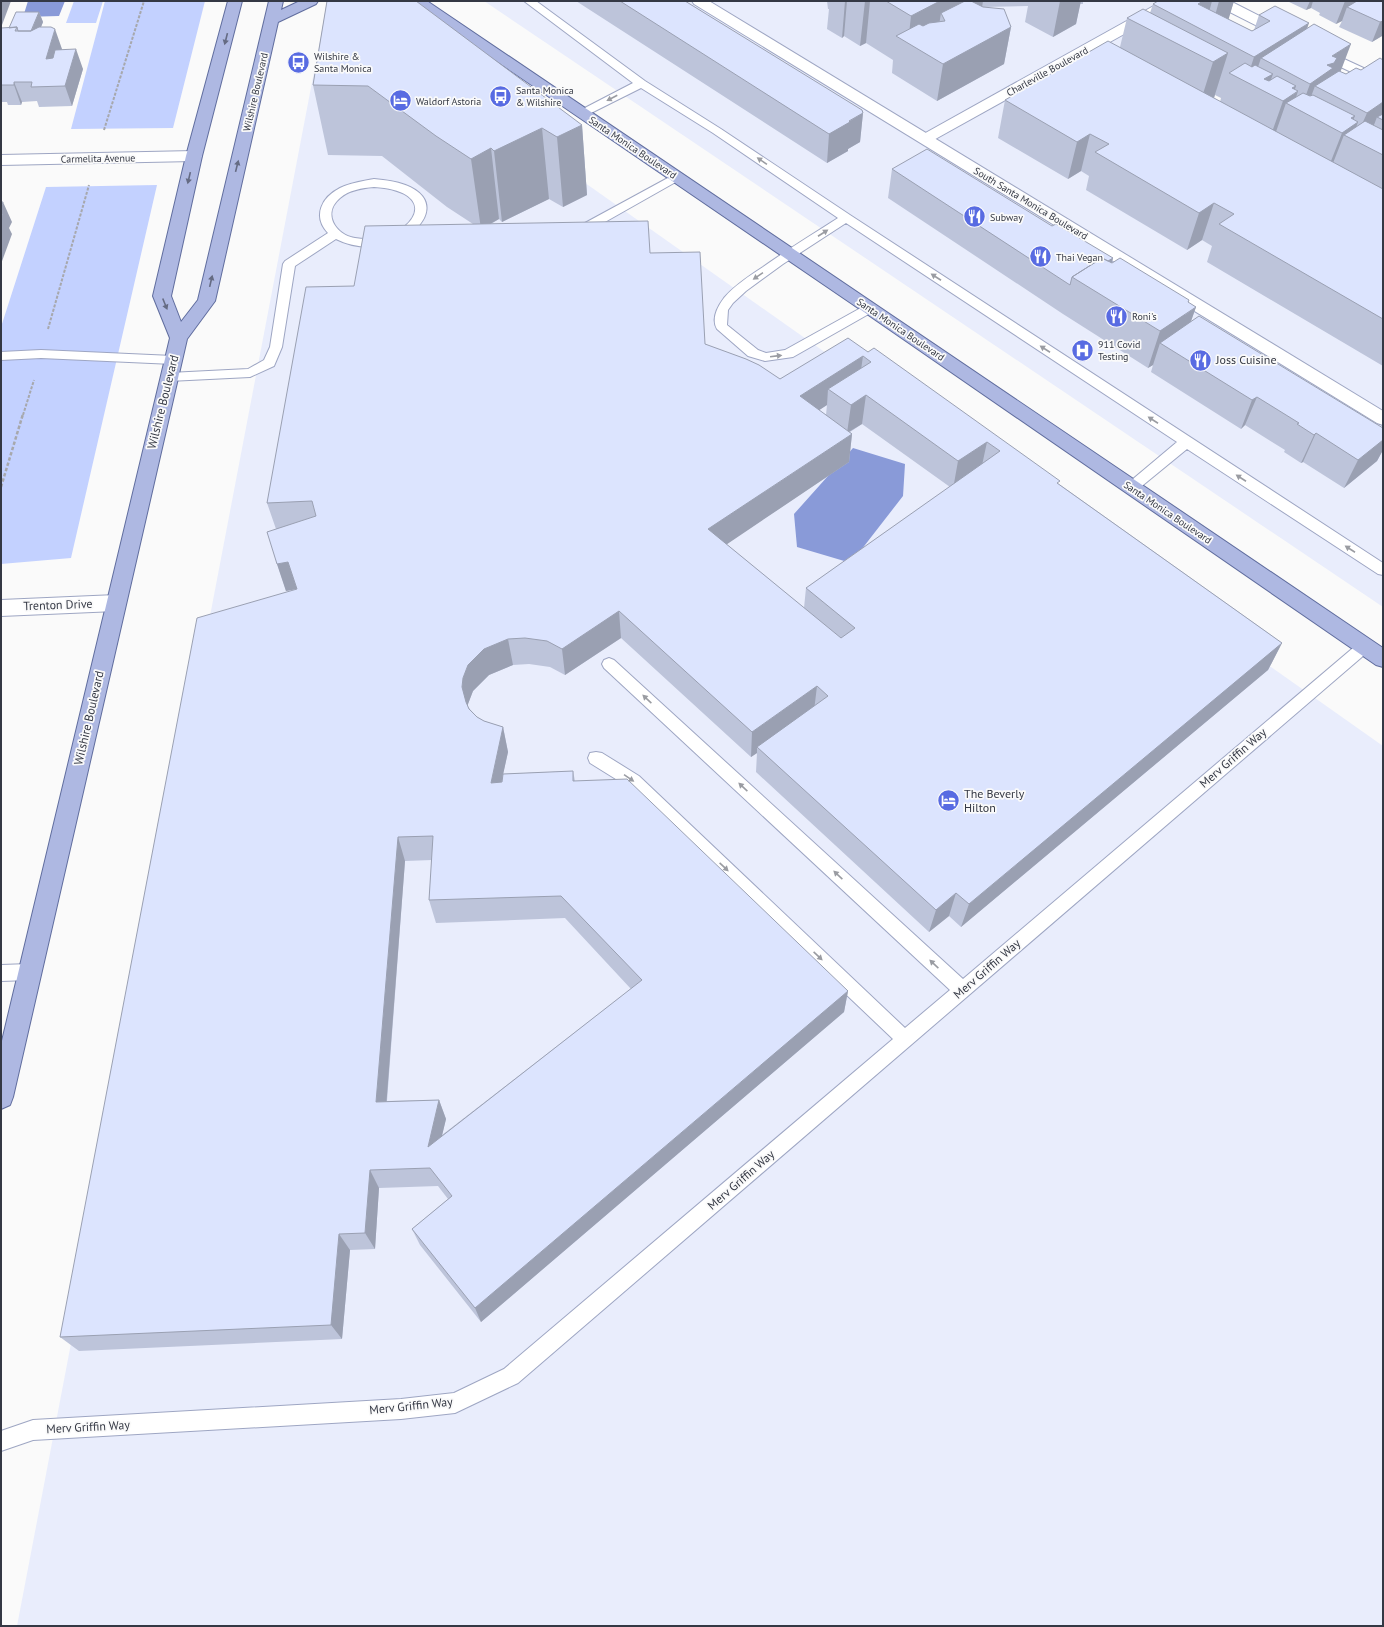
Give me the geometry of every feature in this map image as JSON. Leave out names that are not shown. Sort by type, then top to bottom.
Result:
[{"type":"main road","name":"Wilshire Boulevard","points":[[179,338],[162,296],[194,156],[235,1]]},
{"type":"main road","name":"Wilshire Boulevard","points":[[1,1097],[171,368],[179,338],[206,301],[276,1]]},
{"type":"main road","points":[[271,20],[311,1]]},
{"type":"main road","name":"Santa Monica Boulevard","points":[[418,1],[1383,659]]},
{"type":"street","name":"South Santa Monica Boulevard","points":[[699,1],[1383,419]]},
{"type":"street","name":"Charleville Boulevard","points":[[925,139],[1082,59],[1166,6],[1167,1]]},
{"type":"street","points":[[1219,1],[1383,83]]},
{"type":"street","name":"Carmelita Avenue","points":[[1,160],[194,156]]},
{"type":"street","name":"Trenton Drive","points":[[1,608],[116,604]]},
{"type":"lane","points":[[530,1],[641,83],[717,131],[846,218],[1383,570]]},
{"type":"lane","points":[[583,113],[641,83]]},
{"type":"lane","points":[[570,234],[577,232],[677,177]]},
{"type":"lane","points":[[374,183],[403,187],[414,194],[420,202],[421,212],[417,222],[408,231],[394,237],[374,242],[348,240],[335,234],[327,226],[324,217],[326,207],[333,198],[344,190],[359,185],[374,183]]},
{"type":"lane","points":[[846,218],[748,282],[722,310],[721,326],[753,353],[765,357],[788,354],[870,308]]},
{"type":"lane","points":[[408,231],[423,233]]},
{"type":"lane","points":[[1,356],[41,354],[171,368],[250,373],[269,363],[276,347],[290,264],[335,234]]},
{"type":"lane","points":[[1132,487],[1186,442]]},
{"type":"lane","name":"Merv Griffin Way","points":[[1,1441],[33,1430],[401,1409],[455,1403],[511,1376],[1365,646]]},
{"type":"lane","points":[[609,664],[962,990]]},
{"type":"lane","points":[[596,758],[634,781],[905,1039]]},
{"type":"lane","points":[[1,973],[29,972]]},
{"type":"path","points":[[103,133],[144,1]]},
{"type":"path","points":[[47,332],[89,183]]},
{"type":"path","points":[[1,487],[34,380]]},
{"type":"shaded area","points":[[28,1],[65,1],[59,16],[23,17]]},
{"type":"shaded area","points":[[74,1],[103,1],[96,23],[66,23]]},
{"type":"shaded area","points":[[105,1],[205,1],[173,128],[71,129]]},
{"type":"shaded area","points":[[484,1],[1189,1],[1099,77],[1383,234],[1383,607]]},
{"type":"shaded area","points":[[357,22],[1383,746],[1383,1626],[17,1626],[322,30]]},
{"type":"shaded area","points":[[157,185],[71,558],[1,564],[1,327],[46,187]]},
{"type":"shaded area","points":[[853,448],[905,464],[903,496],[851,563],[797,547],[794,514]]},
{"type":"building","points":[[327,1],[416,1],[582,125],[557,137],[542,128],[494,151],[491,148],[471,159],[436,136],[368,86],[313,85]]},
{"type":"building","points":[[620,1],[685,1],[862,110],[863,113],[829,134]]},
{"type":"building","points":[[886,1],[940,1],[911,16]]},
{"type":"building","points":[[965,1],[971,1],[983,7],[1004,9],[1011,27],[943,64],[896,36],[919,24],[923,26],[929,23],[945,21],[941,13]]},
{"type":"building","points":[[1158,1],[1203,1],[1198,4],[1252,31],[1270,21],[1259,15],[1275,6],[1309,23],[1254,57],[1153,4]]},
{"type":"building","points":[[1357,1],[1383,1],[1383,21],[1380,22],[1347,7]]},
{"type":"building","points":[[1143,9],[1228,53],[1213,62],[1127,18]]},
{"type":"building","points":[[16,12],[39,12],[31,31],[18,31],[17,27],[9,28]]},
{"type":"building","points":[[1314,24],[1351,44],[1332,56],[1337,58],[1334,63],[1327,65],[1333,68],[1310,84],[1261,58]]},
{"type":"building","points":[[17,27],[15,31],[31,31],[39,27],[51,27],[55,29],[46,59],[53,58],[55,50],[76,49],[65,86],[31,87],[32,82],[14,82],[14,85],[1,85],[1,28]]},
{"type":"building","points":[[1108,41],[1383,189],[1383,319],[1219,224],[1234,214],[1214,203],[1199,213],[1095,152],[1109,144],[1090,134],[1077,142],[1005,100]]},
{"type":"building","points":[[1380,58],[1383,60],[1383,102],[1367,113],[1315,86],[1339,71],[1346,74],[1356,68],[1361,70]]},
{"type":"building","points":[[1245,63],[1252,67],[1255,65],[1273,74],[1264,79],[1269,81],[1277,76],[1296,86],[1292,88],[1298,91],[1283,101],[1229,73]]},
{"type":"building","points":[[1303,93],[1310,96],[1313,95],[1355,116],[1351,118],[1358,122],[1342,133],[1286,103]]},
{"type":"building","points":[[1383,114],[1383,120],[1377,117]]},
{"type":"building","points":[[1365,121],[1383,130],[1383,155],[1344,135]]},
{"type":"building","points":[[927,149],[1052,226],[1056,224],[1113,258],[1108,261],[1102,258],[1072,277],[1070,285],[892,169]]},
{"type":"building","name":"The Beverly Hilton","points":[[648,221],[650,253],[700,252],[705,344],[759,365],[780,379],[848,338],[868,352],[874,348],[1060,481],[1057,483],[1282,643],[969,904],[956,893],[936,910],[757,747],[828,696],[817,686],[752,732],[619,611],[562,649],[547,641],[525,638],[508,639],[484,649],[468,665],[463,678],[462,687],[469,709],[477,717],[484,721],[503,727],[491,783],[502,782],[503,774],[573,771],[573,781],[627,779],[848,991],[475,1308],[412,1229],[452,1196],[430,1168],[370,1170],[365,1233],[339,1234],[331,1325],[60,1337],[197,618],[297,589],[288,562],[277,564],[267,532],[316,516],[312,501],[267,503],[306,287],[354,286],[365,226]],"holes":[[[863,356],[871,362],[828,389],[851,405],[866,395],[958,461],[987,442],[1000,451],[806,588],[855,628],[841,638],[708,529],[852,434],[800,396]],[[433,836],[429,900],[561,896],[642,980],[428,1147],[439,1100],[376,1102],[398,837]]]},
{"type":"building","points":[[1102,258],[1112,263],[1120,258],[1189,300],[1188,302],[1196,307],[1160,331],[1072,277]]},
{"type":"building","points":[[1199,316],[1383,428],[1383,440],[1358,460],[1316,433],[1314,435],[1297,424],[1299,423],[1257,397],[1252,400],[1160,343]]},
{"type":"place","name":"Wilshire & Santa Monica","points":[[299,62]]},
{"type":"place","name":"Santa Monica & Wilshire","points":[[501,96]]},
{"type":"place","name":"Waldorf Astoria","points":[[401,101]]},
{"type":"place","name":"Subway","points":[[974,217]]},
{"type":"place","name":"Thai Vegan","points":[[1040,257]]},
{"type":"place","name":"Roni's","points":[[1116,316]]},
{"type":"place","name":"911 Covid Testing","points":[[1082,350]]},
{"type":"place","name":"Joss Cuisine","points":[[1200,360]]},
{"type":"place","name":"The Beverly Hilton","points":[[949,801]]}]
